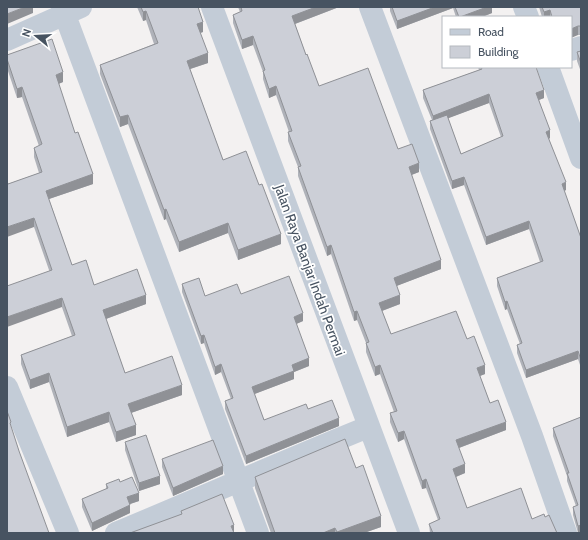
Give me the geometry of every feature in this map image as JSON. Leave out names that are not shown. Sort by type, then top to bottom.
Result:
[{"type":"street","name":"Jalan Raya Banjar Indah Permai","points":[[212,7],[368,427],[409,533]]},
{"type":"street","points":[[370,7],[532,436],[566,533]]},
{"type":"street","points":[[7,40],[69,9],[258,533]]},
{"type":"street","points":[[548,68],[581,158]]},
{"type":"street","points":[[7,387],[68,533]]},
{"type":"street","points":[[116,533],[239,482],[267,468],[368,427]]},
{"type":"building","points":[[7,7],[25,7],[7,14]]},
{"type":"building","points":[[141,7],[198,7],[203,22],[197,24],[208,53],[187,61],[223,160],[246,151],[259,185],[262,184],[281,234],[238,250],[228,223],[179,242],[166,209],[164,210],[128,115],[120,117],[100,65],[158,43],[146,11],[143,12]]},
{"type":"building","points":[[241,7],[316,7],[292,16],[319,86],[368,68],[398,149],[412,144],[419,163],[409,167],[441,260],[394,278],[400,295],[379,303],[391,334],[456,311],[467,339],[474,336],[485,365],[477,368],[490,403],[498,400],[506,422],[456,440],[465,464],[453,469],[467,508],[521,488],[532,519],[544,514],[545,517],[549,515],[557,533],[433,533],[429,524],[440,519],[426,479],[422,481],[404,431],[398,433],[390,413],[397,411],[380,365],[375,367],[366,343],[369,342],[357,311],[354,312],[331,245],[327,247],[298,167],[301,166],[288,132],[292,131],[276,86],[269,89],[263,71],[265,70],[253,36],[242,40],[233,15],[242,11]]},
{"type":"building","points":[[392,7],[435,7],[397,21]]},
{"type":"building","points":[[455,7],[487,7],[463,16],[459,16]]},
{"type":"building","points":[[542,7],[581,7],[581,26],[572,29],[572,16],[552,16],[550,10],[544,12]]},
{"type":"building","points":[[52,39],[63,72],[56,75],[75,133],[78,132],[93,174],[46,191],[72,265],[86,260],[94,285],[137,269],[146,295],[103,310],[125,373],[172,356],[182,385],[128,404],[136,425],[116,432],[109,412],[67,427],[49,373],[30,380],[21,355],[75,335],[62,298],[7,317],[7,286],[52,270],[34,218],[7,227],[7,182],[8,184],[42,172],[34,148],[42,144],[22,87],[17,89],[7,55]]},
{"type":"building","points":[[581,51],[581,63],[577,52]]},
{"type":"building","points":[[536,68],[544,90],[536,93],[550,130],[546,132],[566,182],[562,184],[581,238],[581,360],[578,351],[526,370],[517,345],[522,343],[497,278],[543,261],[529,221],[486,237],[464,177],[452,181],[430,121],[447,115],[461,154],[503,136],[489,94],[433,116],[423,90],[482,69]]},
{"type":"building","points":[[289,276],[303,313],[294,317],[309,358],[292,365],[294,371],[252,387],[264,420],[306,404],[308,409],[332,400],[339,418],[246,456],[225,401],[233,398],[221,364],[215,367],[204,335],[201,336],[182,284],[199,278],[205,296],[237,284],[241,294]]},
{"type":"building","points":[[7,411],[19,451],[49,533],[7,533]]},
{"type":"building","points":[[581,417],[581,525],[578,526],[573,507],[578,505],[567,473],[569,473],[553,428]]},
{"type":"building","points":[[146,435],[160,476],[139,483],[125,442]]},
{"type":"building","points":[[345,439],[356,468],[363,465],[381,516],[337,532],[335,528],[323,533],[275,533],[255,477]]},
{"type":"building","points":[[213,440],[223,466],[173,488],[162,459]]},
{"type":"building","points":[[132,477],[139,493],[127,497],[130,505],[92,523],[82,499],[108,488],[106,484],[119,479],[120,482]]},
{"type":"building","points":[[222,494],[234,525],[231,526],[234,533],[130,533],[182,514],[181,511]]}]
